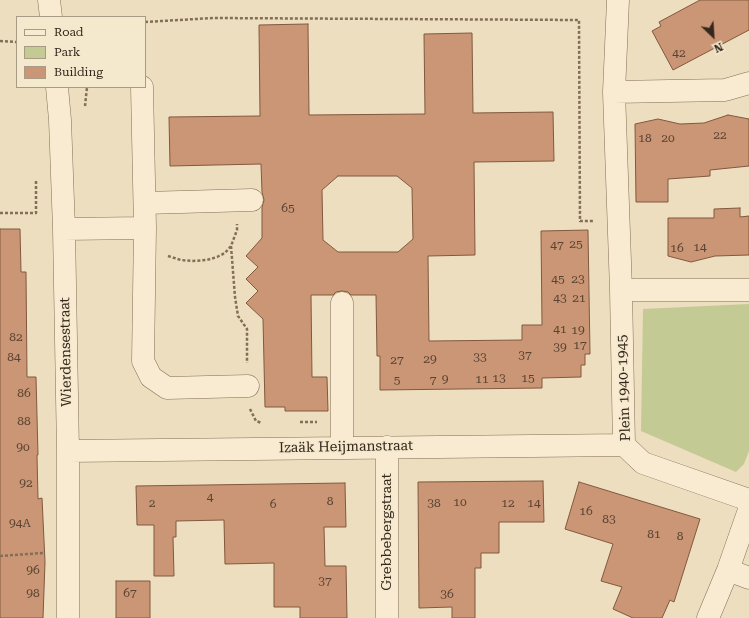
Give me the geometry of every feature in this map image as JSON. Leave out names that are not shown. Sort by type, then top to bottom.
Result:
[{"type":"street","points":[[49,0],[51,16]]},
{"type":"street","name":"Plein 1940-1945","points":[[618,0],[614,92],[621,290],[624,445],[643,463],[749,500]]},
{"type":"street","points":[[614,92],[725,90],[749,83]]},
{"type":"street","name":"Wierdensestraat","points":[[57,88],[60,120],[64,229],[68,451],[68,618]]},
{"type":"street","points":[[142,88],[145,203],[143,361],[151,377],[167,388],[248,386]]},
{"type":"street","points":[[145,203],[244,200]]},
{"type":"street","points":[[64,229],[145,238]]},
{"type":"street","points":[[621,290],[749,290]]},
{"type":"street","points":[[342,302],[342,447]]},
{"type":"street","name":"Izaäk Heijmanstraat","points":[[68,451],[624,445]]},
{"type":"street","name":"Grebbebergstraat","points":[[386,447],[387,618]]},
{"type":"street","points":[[708,618],[728,570],[749,510]]},
{"type":"street","points":[[728,570],[749,578]]},
{"type":"path","points":[[146,22],[213,18],[579,20],[580,221],[618,221]]},
{"type":"path","points":[[0,41],[16,42]]},
{"type":"path","points":[[0,213],[36,213],[36,180],[62,180]]},
{"type":"path","points":[[145,238],[181,260],[206,260],[225,253],[231,246],[237,230],[244,200]]},
{"type":"path","points":[[231,246],[238,316],[247,329],[248,407],[256,421],[263,424],[268,424]]},
{"type":"path","points":[[295,423],[342,421]]},
{"type":"path","points":[[0,556],[68,552]]},
{"type":"green space","points":[[749,304],[749,451],[744,464],[736,472],[641,431],[643,309]]},
{"type":"building","points":[[700,0],[749,0],[749,30],[673,70],[652,31],[661,26],[659,22]]},
{"type":"building","points":[[308,24],[309,115],[425,114],[424,34],[472,33],[473,113],[553,112],[554,161],[474,162],[475,255],[428,256],[429,341],[522,340],[522,325],[542,325],[541,231],[588,230],[590,354],[585,354],[585,365],[581,365],[581,377],[542,378],[542,388],[380,390],[380,356],[377,356],[376,295],[351,295],[348,292],[342,291],[336,292],[333,295],[311,295],[312,377],[327,377],[328,411],[285,411],[285,407],[265,407],[263,319],[246,303],[258,291],[246,279],[258,267],[246,256],[262,238],[262,207],[264,200],[262,192],[261,164],[170,166],[169,117],[260,116],[259,25]],"holes":[[[338,176],[397,176],[412,188],[413,239],[398,252],[338,252],[323,240],[322,190]]]},
{"type":"building","points":[[728,115],[749,119],[749,166],[710,170],[710,176],[668,179],[668,202],[636,202],[635,124],[658,119],[680,124],[704,123]]},
{"type":"building","points":[[740,208],[740,217],[749,216],[749,255],[715,256],[691,262],[668,256],[668,218],[714,218],[714,209]]},
{"type":"building","points":[[0,229],[20,229],[21,272],[26,272],[27,377],[36,377],[38,499],[42,498],[45,562],[43,618],[0,618]]},
{"type":"building","points":[[543,481],[544,522],[499,522],[499,553],[481,553],[481,568],[475,568],[475,618],[452,618],[452,607],[419,608],[418,482]]},
{"type":"building","points":[[579,482],[700,519],[674,602],[670,600],[662,618],[633,618],[613,609],[622,587],[601,581],[613,544],[565,529]]},
{"type":"building","points":[[345,483],[346,527],[324,527],[325,566],[346,566],[347,618],[300,618],[300,607],[274,607],[274,563],[225,564],[224,520],[176,521],[176,537],[173,537],[174,576],[154,576],[154,525],[137,525],[136,486]]},
{"type":"building","points":[[116,581],[150,581],[150,618],[116,618]]}]
